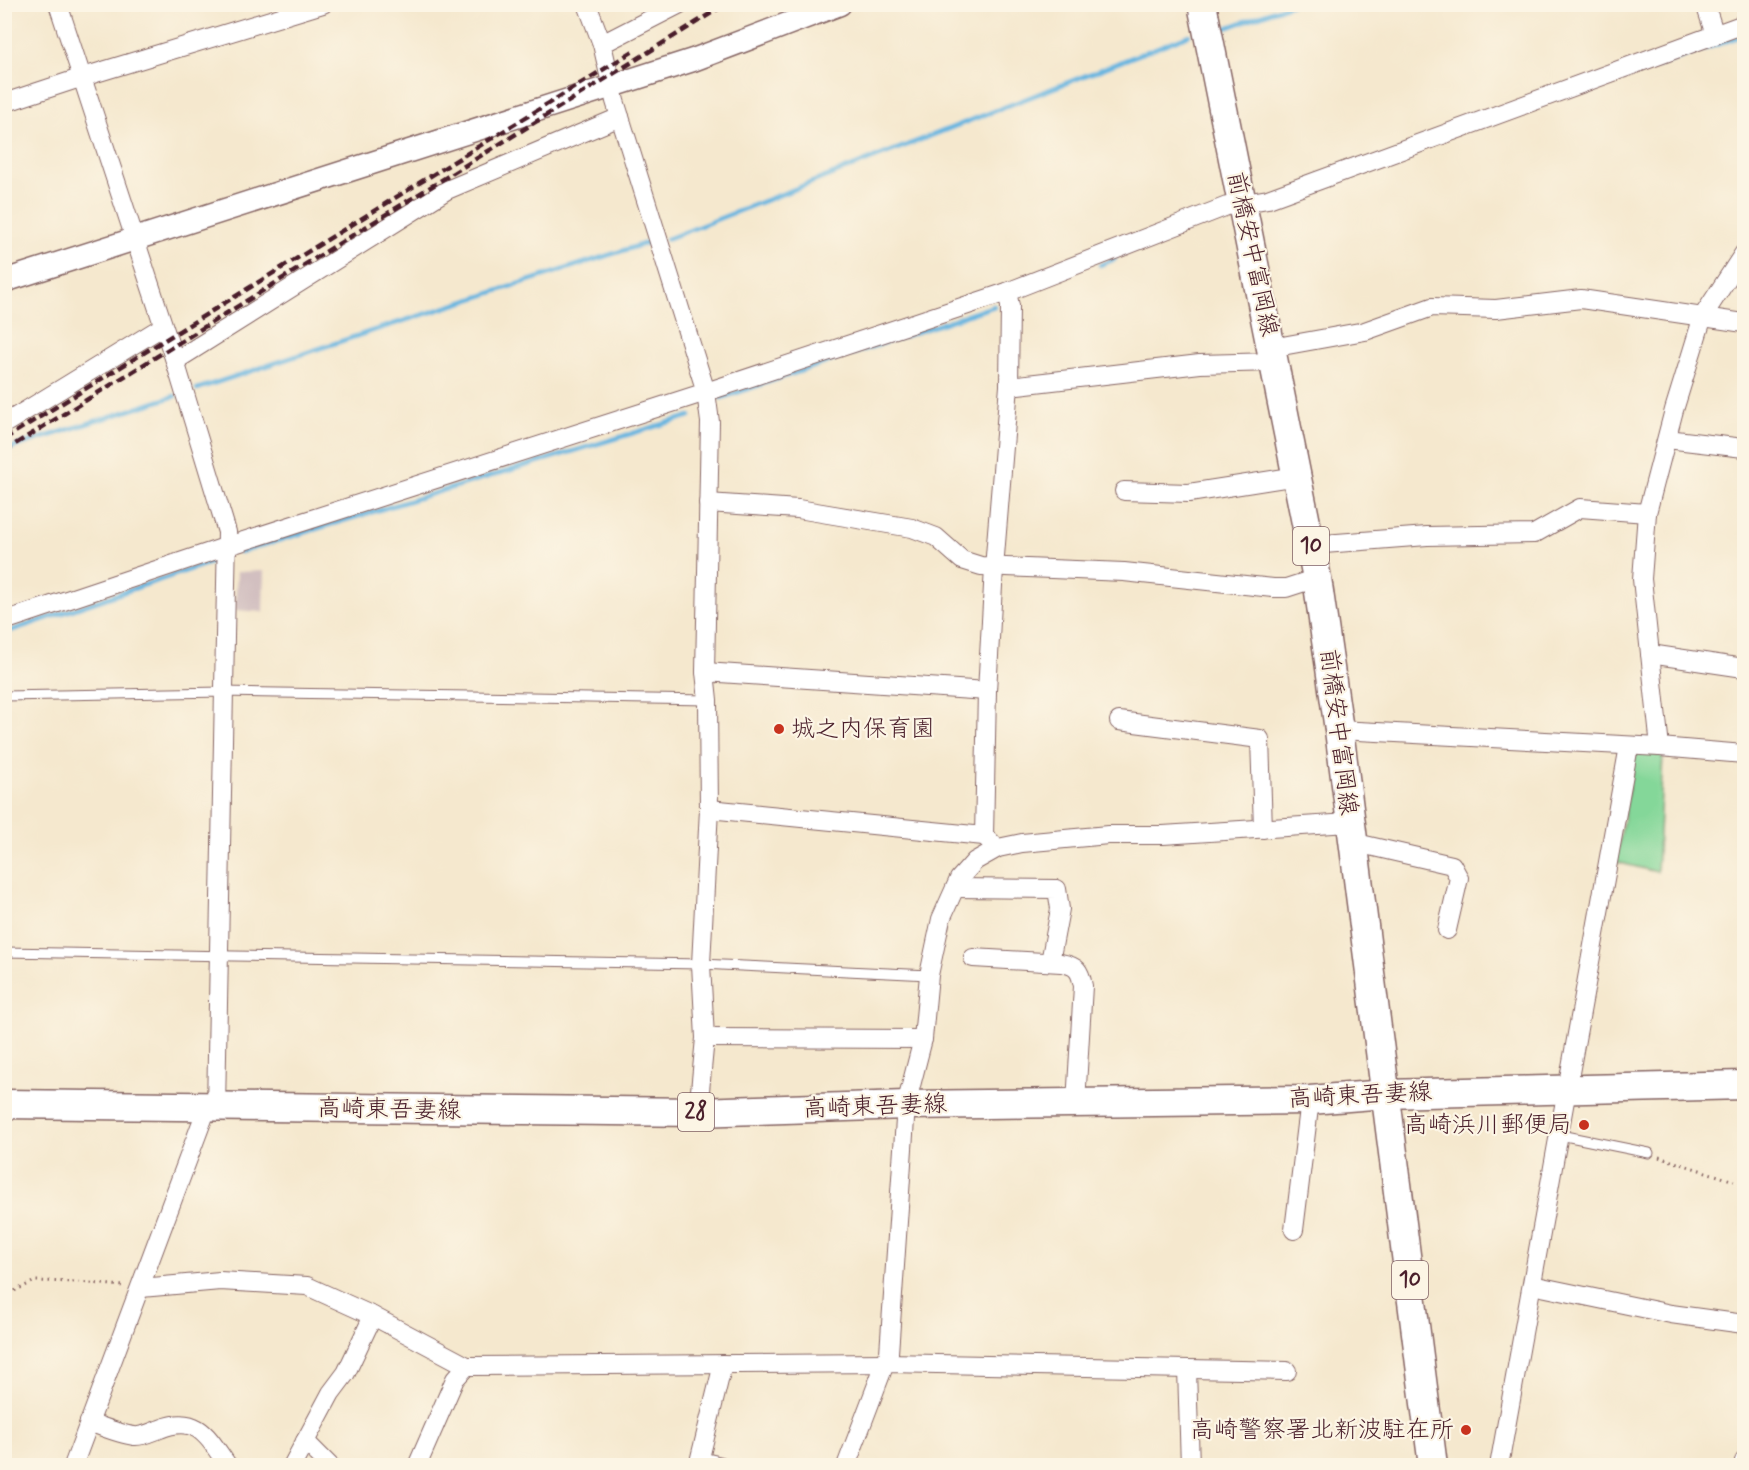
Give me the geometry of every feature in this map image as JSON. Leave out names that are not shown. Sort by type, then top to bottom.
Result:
[{"type":"main road","name":"前橋安中富岡線","points":[[1202,4],[1317,578],[1339,730],[1434,1466]]},
{"type":"main road","name":"高崎東吾妻線","points":[[4,1104],[698,1112],[906,1105],[1310,1100],[1386,1094],[1744,1085]]},
{"type":"street","points":[[58,4],[175,361],[227,532],[228,546],[225,568],[220,956],[212,1108],[73,1466]]},
{"type":"street","points":[[4,103],[323,4]]},
{"type":"street","points":[[587,4],[602,44],[620,117],[706,392],[710,422],[705,672],[708,700],[709,809],[701,964],[705,1038],[698,1112]]},
{"type":"street","points":[[602,44],[665,14],[680,4]]},
{"type":"street","points":[[4,281],[693,60],[840,4]]},
{"type":"street","points":[[1705,4],[1715,35]]},
{"type":"street","points":[[4,621],[1007,292],[1167,231],[1214,210],[1268,199],[1744,24]]},
{"type":"street","points":[[175,361],[447,190],[620,117]]},
{"type":"street","points":[[1660,747],[1642,579],[1647,513],[1703,316],[1744,253]]},
{"type":"street","points":[[984,836],[987,691],[994,568],[1009,386],[1010,306],[1007,292]]},
{"type":"street","points":[[1009,386],[1273,355],[1365,331],[1432,307],[1496,309],[1581,299],[1744,323]]},
{"type":"street","points":[[4,424],[162,327]]},
{"type":"street","points":[[1667,440],[1744,448]]},
{"type":"street","points":[[1124,490],[1189,494],[1297,476]]},
{"type":"street","points":[[708,503],[798,509],[912,528],[936,537],[962,560],[994,568],[1124,572],[1273,588],[1286,588],[1317,578]]},
{"type":"street","points":[[1311,545],[1427,536],[1534,534],[1580,508],[1647,513]]},
{"type":"street","points":[[1650,654],[1744,668]]},
{"type":"street","points":[[705,672],[987,691]]},
{"type":"street","points":[[1119,721],[1260,739],[1263,829]]},
{"type":"street","points":[[1339,730],[1660,747],[1744,754]]},
{"type":"street","points":[[1499,1466],[1629,746]]},
{"type":"street","points":[[709,809],[984,836],[998,848]]},
{"type":"street","points":[[846,1466],[889,1353],[906,1105],[923,1039],[929,975],[941,919],[959,879],[975,861],[998,848],[1022,843],[1108,835],[1163,835],[1263,829],[1351,832],[1452,865],[1459,878],[1447,930]]},
{"type":"street","points":[[956,888],[1057,889],[1060,909],[1050,962]]},
{"type":"street","points":[[973,958],[1050,962],[1075,966],[1080,972],[1083,986],[1076,1103]]},
{"type":"street","points":[[705,1038],[923,1039]]},
{"type":"street","points":[[1294,1230],[1310,1100]]},
{"type":"street","points":[[141,1287],[220,1281],[307,1286],[373,1316],[467,1366],[887,1363],[1287,1371]]},
{"type":"street","points":[[1532,1285],[1671,1314],[1744,1324]]},
{"type":"street","points":[[292,1466],[331,1393],[346,1373],[373,1316]]},
{"type":"street","points":[[721,1466],[699,1463],[723,1364]]},
{"type":"street","points":[[417,1466],[455,1379],[467,1366]]},
{"type":"street","points":[[1187,1370],[1190,1466]]},
{"type":"street","points":[[89,1422],[134,1436],[187,1423],[203,1431],[228,1466]]},
{"type":"street","points":[[305,1441],[330,1466]]},
{"type":"street","points":[[1743,1466],[1744,1461]]},
{"type":"lane","points":[[4,696],[224,692],[708,700]]},
{"type":"lane","points":[[4,952],[701,964],[929,975]]},
{"type":"lane","points":[[1560,1135],[1649,1153]]},
{"type":"path","points":[[1649,1153],[1734,1181]]},
{"type":"path","points":[[4,1296],[35,1281],[141,1287]]},
{"type":"shaded area","points":[[264,571],[263,612],[235,610],[237,572]]},
{"type":"green space","points":[[1635,753],[1663,755],[1657,872],[1616,862]]},
{"type":"waterway","points":[[1218,31],[1292,4]]},
{"type":"waterway","points":[[667,239],[1189,35]]},
{"type":"waterway","points":[[1600,86],[1744,35]]},
{"type":"waterway","points":[[197,389],[653,241]]},
{"type":"waterway","points":[[1100,265],[1115,259]]},
{"type":"waterway","points":[[721,398],[994,306]]},
{"type":"waterway","points":[[4,450],[175,396]]},
{"type":"waterway","points":[[240,552],[690,416]]},
{"type":"waterway","points":[[4,633],[212,562]]},
{"type":"railway","points":[[4,451],[726,4]]},
{"type":"railway","points":[[4,439],[635,50]]},
{"type":"place","name":"城之内保育園","points":[[779,729]]},
{"type":"place","name":"高崎浜川郵便局","points":[[1584,1125]]},
{"type":"place","name":"高崎警察署北新波駐在所","points":[[1466,1430]]}]
